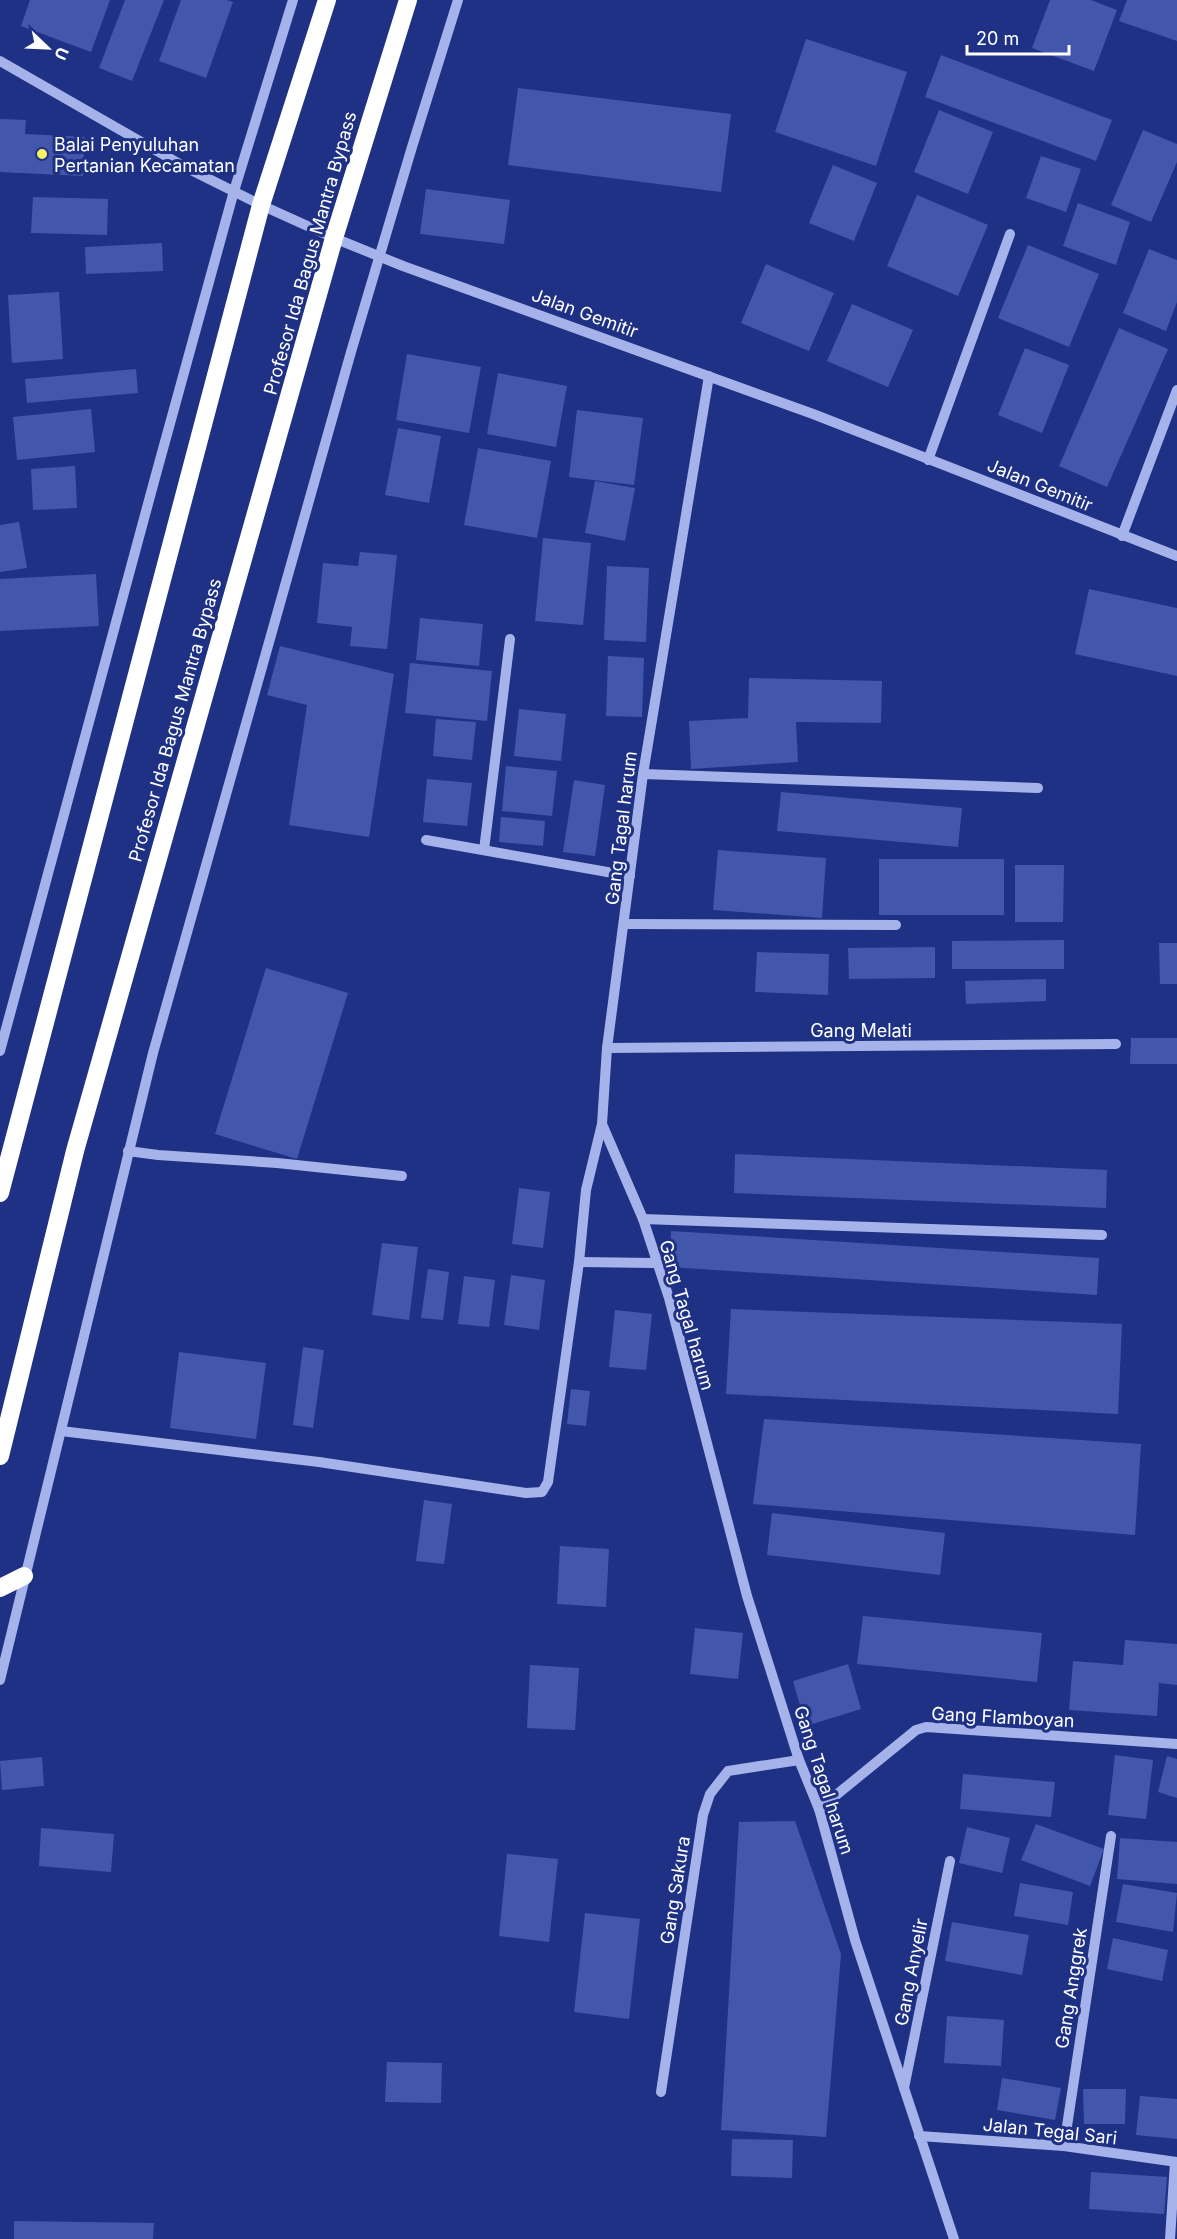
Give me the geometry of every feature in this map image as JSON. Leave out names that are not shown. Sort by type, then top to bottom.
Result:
[{"type":"highway","points":[[0,1193],[261,206],[327,0]]},
{"type":"highway","name":"Profesor Ida Bagus Mantra Bypass","points":[[0,1456],[75,1151],[334,238],[408,0]]},
{"type":"highway","points":[[0,1588],[24,1576]]},
{"type":"street","points":[[0,1051],[234,191],[293,0]]},
{"type":"street","points":[[0,1680],[153,1053],[351,352],[411,147],[458,0]]},
{"type":"street","name":"Jalan Gemitir","points":[[0,61],[185,167],[261,206],[334,238],[813,414],[1177,556]]},
{"type":"street","points":[[928,460],[1010,234]]},
{"type":"street","name":"Gang Tagal harum","points":[[709,376],[643,774],[607,1048],[602,1124],[643,1219],[669,1298],[747,1596],[799,1760],[819,1809],[855,1940],[954,2239]]},
{"type":"street","points":[[1122,536],[1177,390]]},
{"type":"street","points":[[484,850],[510,639]]},
{"type":"street","points":[[643,774],[1038,788]]},
{"type":"street","points":[[426,840],[630,876]]},
{"type":"street","points":[[625,924],[896,926]]},
{"type":"street","name":"Gang Melati","points":[[607,1048],[1116,1044]]},
{"type":"street","points":[[61,1431],[319,1462],[526,1493],[542,1492],[548,1482],[579,1262],[586,1190],[602,1124]]},
{"type":"street","points":[[128,1151],[402,1176]]},
{"type":"street","points":[[643,1219],[1102,1235]]},
{"type":"street","points":[[579,1262],[656,1263]]},
{"type":"street","name":"Gang Flamboyan","points":[[819,1809],[916,1730],[926,1727],[1177,1744]]},
{"type":"street","name":"Gang Sakura","points":[[661,2092],[704,1815],[710,1794],[728,1771],[799,1760]]},
{"type":"street","name":"Gang Anggrek","points":[[1064,2146],[1111,1836]]},
{"type":"street","name":"Gang Anyelir","points":[[904,2089],[950,1861]]},
{"type":"street","name":"Jalan Tegal Sari","points":[[920,2136],[1064,2146],[1176,2162]]},
{"type":"street","points":[[1170,2239],[1176,2162]]},
{"type":"building","points":[[30,0],[110,0],[91,52],[21,26]]},
{"type":"building","points":[[125,0],[164,0],[132,81],[99,68]]},
{"type":"building","points":[[181,0],[233,2],[206,78],[159,61]]},
{"type":"building","points":[[1050,0],[1091,0],[1117,10],[1094,71],[1032,48]]},
{"type":"building","points":[[1127,0],[1177,0],[1177,41],[1119,21]]},
{"type":"building","points":[[806,39],[907,72],[876,166],[775,132]]},
{"type":"building","points":[[941,55],[1112,120],[1096,161],[925,97]]},
{"type":"building","points":[[518,88],[731,114],[721,192],[508,165]]},
{"type":"building","points":[[939,110],[993,132],[968,194],[914,172]]},
{"type":"building","name":"Balai Penyuluhan Pertanian Kecamatan","points":[[0,119],[26,120],[25,134],[85,137],[83,176],[0,172]]},
{"type":"building","points":[[1143,130],[1177,144],[1177,162],[1151,222],[1111,205]]},
{"type":"building","points":[[1041,156],[1081,169],[1066,212],[1026,198]]},
{"type":"building","points":[[833,165],[877,183],[854,241],[809,223]]},
{"type":"building","points":[[426,189],[510,200],[504,244],[420,234]]},
{"type":"building","points":[[917,195],[988,225],[958,296],[887,266]]},
{"type":"building","points":[[33,197],[108,199],[107,235],[31,233]]},
{"type":"building","points":[[1078,203],[1130,222],[1116,265],[1063,246]]},
{"type":"building","points":[[162,243],[163,271],[86,274],[85,247]]},
{"type":"building","points":[[1028,245],[1099,274],[1069,347],[998,318]]},
{"type":"building","points":[[1149,249],[1177,260],[1177,302],[1166,331],[1123,313]]},
{"type":"building","points":[[766,264],[834,293],[809,351],[741,323]]},
{"type":"building","points":[[59,292],[63,359],[12,363],[8,295]]},
{"type":"building","points":[[852,304],[913,330],[888,387],[827,361]]},
{"type":"building","points":[[1119,328],[1168,349],[1107,487],[1059,466]]},
{"type":"building","points":[[1025,348],[1069,365],[1042,433],[998,415]]},
{"type":"building","points":[[407,354],[481,367],[469,433],[396,420]]},
{"type":"building","points":[[136,369],[138,393],[27,403],[25,379]]},
{"type":"building","points":[[498,373],[567,386],[556,447],[487,434]]},
{"type":"building","points":[[91,409],[95,452],[17,460],[13,417]]},
{"type":"building","points":[[577,410],[643,418],[634,485],[569,477]]},
{"type":"building","points":[[398,428],[441,436],[429,503],[385,495]]},
{"type":"building","points":[[478,448],[551,461],[537,538],[464,525]]},
{"type":"building","points":[[75,466],[77,508],[33,510],[31,469]]},
{"type":"building","points":[[595,481],[635,488],[625,541],[585,533]]},
{"type":"building","points":[[19,522],[27,568],[0,572],[0,525]]},
{"type":"building","points":[[543,538],[591,543],[583,625],[535,621]]},
{"type":"building","points":[[360,552],[397,555],[387,649],[350,646],[352,627],[317,623],[323,563],[358,566]]},
{"type":"building","points":[[607,566],[649,568],[646,642],[604,640]]},
{"type":"building","points":[[96,574],[99,626],[0,631],[0,579]]},
{"type":"building","points":[[1089,589],[1177,608],[1177,676],[1075,654]]},
{"type":"building","points":[[420,618],[483,624],[479,666],[416,660]]},
{"type":"building","points":[[280,646],[394,674],[369,837],[289,825],[307,705],[267,695]]},
{"type":"building","points":[[608,656],[644,658],[642,717],[606,716]]},
{"type":"building","points":[[410,663],[492,671],[487,721],[405,713]]},
{"type":"building","points":[[749,678],[882,681],[881,723],[796,722],[798,762],[691,769],[689,721],[748,718]]},
{"type":"building","points":[[519,709],[566,714],[561,761],[514,756]]},
{"type":"building","points":[[436,719],[476,722],[472,760],[433,756]]},
{"type":"building","points":[[506,766],[557,771],[552,816],[502,811]]},
{"type":"building","points":[[427,779],[472,783],[467,826],[423,822]]},
{"type":"building","points":[[574,780],[605,785],[595,856],[563,852]]},
{"type":"building","points":[[781,792],[962,808],[958,847],[777,831]]},
{"type":"building","points":[[501,817],[545,821],[543,846],[499,842]]},
{"type":"building","points":[[718,850],[826,858],[822,918],[713,910]]},
{"type":"building","points":[[879,859],[1004,859],[1004,915],[879,915]]},
{"type":"building","points":[[1015,865],[1064,865],[1063,922],[1015,922]]},
{"type":"building","points":[[1064,940],[1064,969],[952,969],[952,941]]},
{"type":"building","points":[[1159,943],[1177,943],[1177,984],[1160,984]]},
{"type":"building","points":[[935,947],[935,978],[849,979],[848,948]]},
{"type":"building","points":[[757,952],[829,954],[828,995],[755,992]]},
{"type":"building","points":[[266,968],[348,993],[297,1159],[215,1134]]},
{"type":"building","points":[[1046,979],[1046,1001],[966,1004],[965,981]]},
{"type":"building","points":[[1131,1038],[1177,1038],[1177,1064],[1130,1064]]},
{"type":"building","points":[[735,1154],[1107,1170],[1106,1208],[734,1193]]},
{"type":"building","points":[[519,1188],[550,1192],[543,1248],[512,1244]]},
{"type":"building","points":[[671,1231],[1099,1258],[1097,1295],[669,1267]]},
{"type":"building","points":[[382,1243],[418,1247],[409,1320],[372,1315]]},
{"type":"building","points":[[428,1269],[449,1272],[443,1320],[421,1318]]},
{"type":"building","points":[[511,1275],[545,1280],[539,1330],[504,1325]]},
{"type":"building","points":[[464,1276],[495,1280],[489,1327],[458,1324]]},
{"type":"building","points":[[731,1309],[1122,1324],[1118,1414],[726,1394]]},
{"type":"building","points":[[615,1310],[652,1314],[646,1370],[609,1367]]},
{"type":"building","points":[[303,1347],[324,1350],[313,1428],[293,1425]]},
{"type":"building","points":[[179,1352],[266,1363],[256,1439],[170,1428]]},
{"type":"building","points":[[571,1389],[590,1391],[586,1426],[567,1424]]},
{"type":"building","points":[[764,1419],[1141,1444],[1135,1535],[753,1504]]},
{"type":"building","points":[[424,1500],[452,1504],[444,1564],[416,1561]]},
{"type":"building","points":[[772,1513],[945,1533],[940,1575],[767,1555]]},
{"type":"building","points":[[560,1546],[609,1549],[606,1607],[557,1604]]},
{"type":"building","points":[[863,1616],[1042,1633],[1037,1682],[857,1664]]},
{"type":"building","points":[[695,1628],[743,1633],[738,1679],[690,1674]]},
{"type":"building","points":[[1125,1640],[1177,1644],[1177,1685],[1159,1683],[1157,1716],[1069,1710],[1073,1661],[1123,1665]]},
{"type":"building","points":[[848,1664],[861,1709],[806,1726],[793,1681]]},
{"type":"building","points":[[530,1665],[579,1668],[575,1730],[527,1728]]},
{"type":"building","points":[[1115,1755],[1153,1760],[1146,1819],[1108,1815]]},
{"type":"building","points":[[1167,1756],[1177,1759],[1177,1798],[1158,1792]]},
{"type":"building","points":[[42,1757],[44,1786],[2,1790],[0,1761]]},
{"type":"building","points":[[963,1774],[1055,1782],[1051,1817],[960,1809]]},
{"type":"building","points":[[795,1821],[841,1954],[826,2137],[721,2130],[739,1822]]},
{"type":"building","points":[[1036,1824],[1104,1849],[1090,1886],[1021,1860]]},
{"type":"building","points":[[967,1827],[1010,1838],[1002,1873],[959,1863]]},
{"type":"building","points":[[41,1828],[114,1834],[111,1872],[39,1866]]},
{"type":"building","points":[[1120,1838],[1177,1842],[1177,1884],[1117,1879]]},
{"type":"building","points":[[507,1854],[558,1859],[549,1942],[499,1936]]},
{"type":"building","points":[[1020,1883],[1073,1892],[1068,1925],[1014,1916]]},
{"type":"building","points":[[1123,1884],[1177,1893],[1173,1932],[1116,1922]]},
{"type":"building","points":[[585,1913],[640,1919],[629,2019],[574,2012]]},
{"type":"building","points":[[952,1922],[1029,1935],[1022,1975],[945,1961]]},
{"type":"building","points":[[1113,1938],[1168,1950],[1162,1981],[1107,1969]]},
{"type":"building","points":[[947,2016],[1004,2020],[1001,2066],[944,2063]]},
{"type":"building","points":[[387,2062],[442,2063],[441,2103],[385,2102]]},
{"type":"building","points":[[1002,2078],[1061,2088],[1055,2120],[997,2110]]},
{"type":"building","points":[[1083,2089],[1126,2089],[1125,2124],[1084,2124]]},
{"type":"building","points":[[1140,2096],[1177,2099],[1177,2139],[1136,2135]]},
{"type":"building","points":[[732,2139],[793,2140],[792,2178],[731,2176]]},
{"type":"building","points":[[1091,2172],[1167,2177],[1164,2214],[1089,2209]]},
{"type":"building","points":[[14,2221],[154,2223],[153,2239],[14,2239]]},
{"type":"place","name":"Balai Penyuluhan Pertanian Kecamatan","points":[[42,154]]}]
